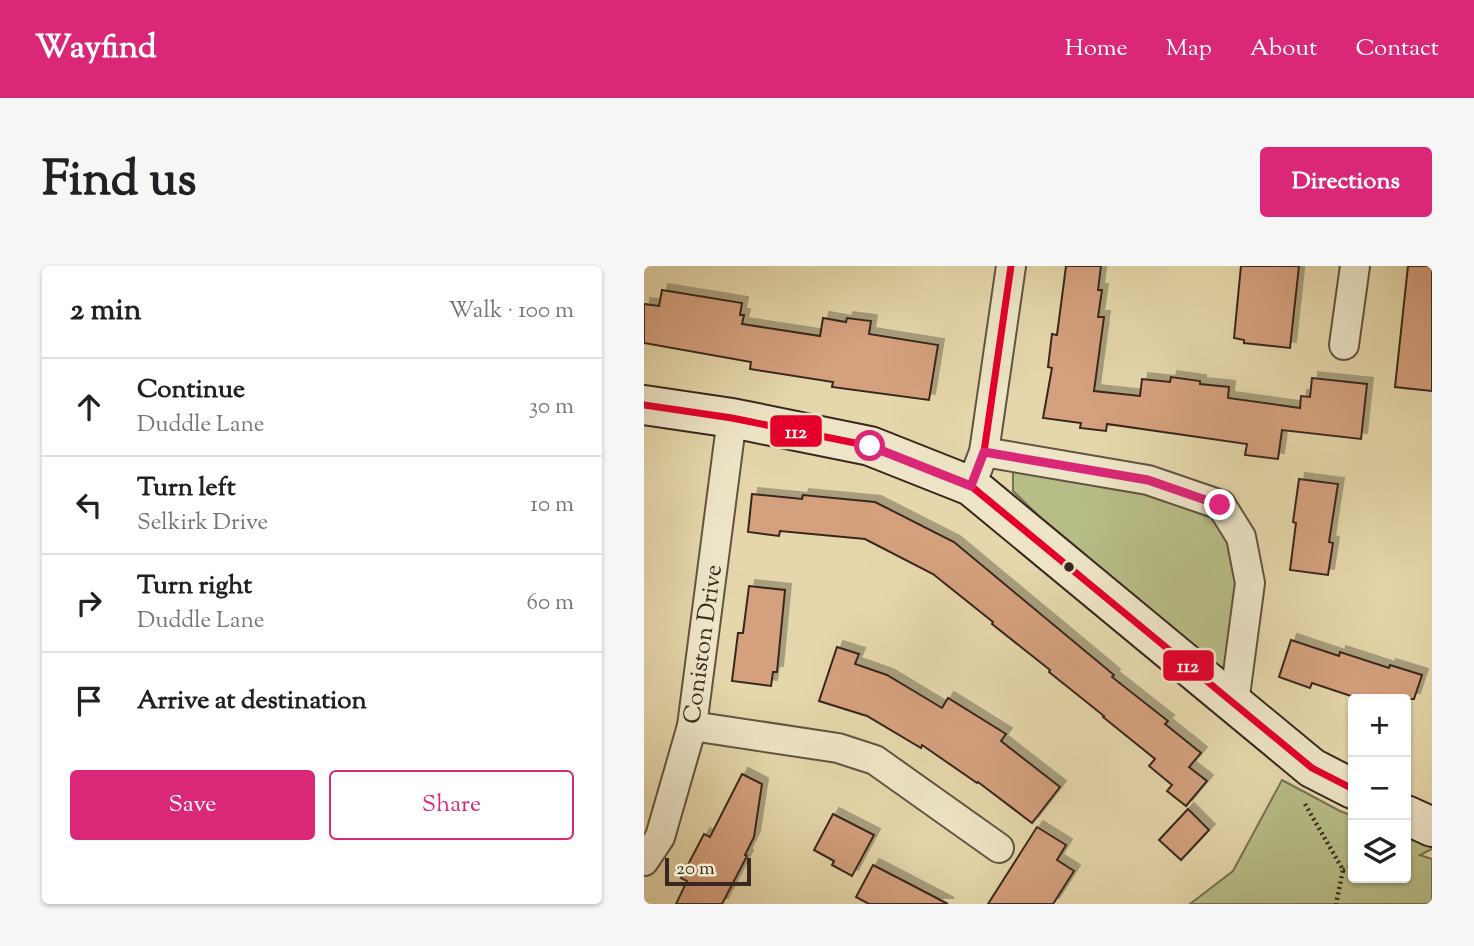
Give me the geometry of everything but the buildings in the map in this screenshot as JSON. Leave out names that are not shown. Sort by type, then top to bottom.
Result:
[{"type":"street","points":[[977,469],[1011,266]]},
{"type":"street","points":[[1344,345],[1355,266]]},
{"type":"street","points":[[644,405],[732,418],[977,469],[1148,480],[1220,505],[1241,537],[1250,583],[1234,703]]},
{"type":"street","name":"Coniston Drive","points":[[644,861],[660,837],[692,726],[732,418]]},
{"type":"street","points":[[977,469],[1234,703],[1312,768],[1348,786]]},
{"type":"street","points":[[692,726],[838,748],[875,760],[999,848]]},
{"type":"street","points":[[1411,817],[1432,827]]},
{"type":"path","points":[[1312,768],[1295,787],[1343,870],[1336,904]]},
{"type":"path","points":[[1343,870],[1348,868]]},
{"type":"green space","points":[[1013,471],[1196,502],[1214,516],[1235,554],[1242,589],[1227,673],[1038,515],[1013,491]]},
{"type":"green space","points":[[1282,780],[1348,814],[1348,883],[1411,883],[1411,838],[1432,844],[1432,849],[1420,855],[1432,859],[1432,904],[1190,904],[1233,871]]},
{"type":"transit line","name":"112","points":[[971,486],[984,452],[1011,266]]},
{"type":"transit line","name":"112","points":[[644,405],[732,418],[870,446],[971,486],[1312,768],[1348,786]]},
{"type":"route","points":[[870,446],[971,486],[984,452],[1148,480],[1220,505]]}]
